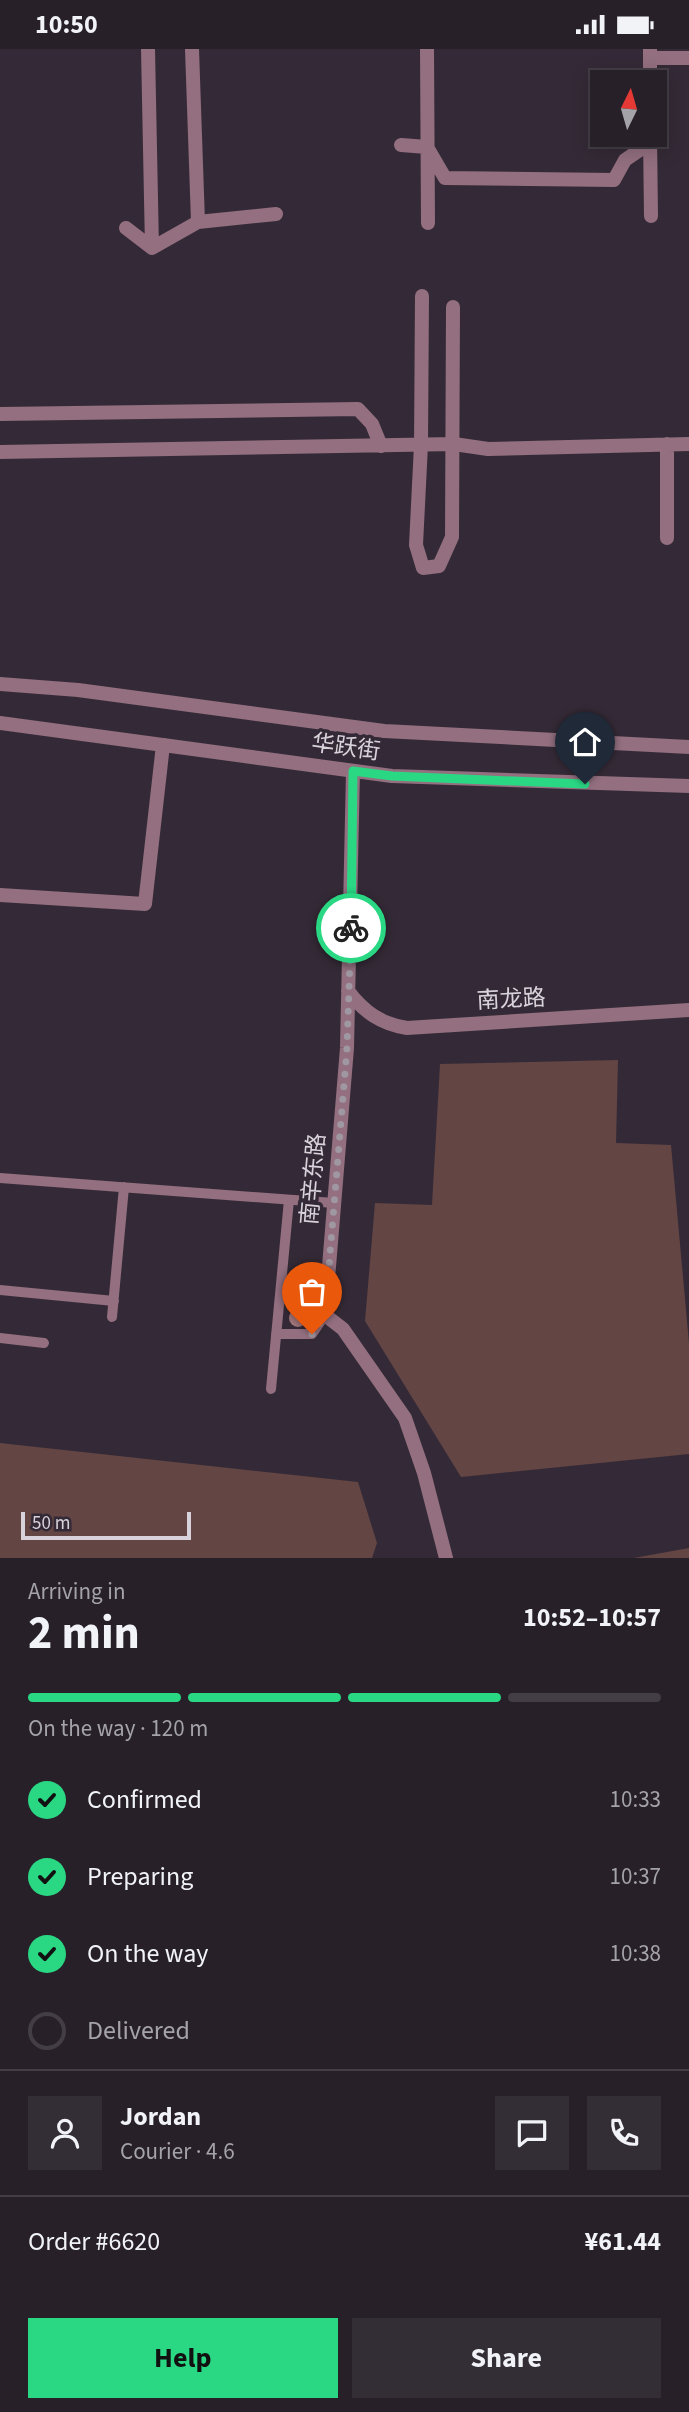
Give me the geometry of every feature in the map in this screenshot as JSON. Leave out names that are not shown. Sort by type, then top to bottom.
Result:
[{"type":"street","points":[[148,49],[152,248]]},
{"type":"street","points":[[192,49],[198,222]]},
{"type":"street","points":[[427,49],[428,223]]},
{"type":"street","points":[[650,54],[689,58]]},
{"type":"street","points":[[401,145],[428,147]]},
{"type":"street","points":[[428,147],[445,178],[614,180],[625,160],[640,147]]},
{"type":"street","points":[[650,147],[650,216]]},
{"type":"street","points":[[152,248],[198,222],[276,214]]},
{"type":"street","points":[[126,228],[152,248]]},
{"type":"street","points":[[422,296],[421,445],[416,545],[423,568],[439,566],[452,537],[453,307]]},
{"type":"street","points":[[0,414],[358,409],[372,423],[381,446]]},
{"type":"street","points":[[0,451],[454,444],[488,449],[689,444]]},
{"type":"street","points":[[667,445],[667,538]]},
{"type":"street","name":"华跃街","points":[[0,684],[78,690],[384,731],[689,747]]},
{"type":"street","name":"华跃街","points":[[0,723],[392,776],[689,786]]},
{"type":"street","points":[[0,895],[145,904],[163,745]]},
{"type":"street","name":"南辛东路","points":[[325,1315],[347,1048],[353,771]]},
{"type":"street","name":"南龙路","points":[[348,991],[368,1013],[390,1025],[407,1028],[689,1010]]},
{"type":"street","points":[[325,1315],[344,1329],[405,1418],[424,1473],[446,1558]]},
{"type":"lane","points":[[0,1178],[334,1203]]},
{"type":"lane","points":[[112,1317],[124,1187]]},
{"type":"lane","points":[[271,1389],[289,1200]]},
{"type":"lane","points":[[0,1290],[114,1301]]},
{"type":"lane","points":[[276,1334],[312,1334],[325,1315]]},
{"type":"lane","points":[[0,1338],[44,1343]]},
{"type":"shaded area","points":[[618,1060],[616,1143],[671,1145],[689,1343],[689,1454],[461,1477],[365,1321],[375,1203],[432,1205],[440,1064]]},
{"type":"shaded area","points":[[0,1443],[358,1482],[377,1543],[372,1558],[0,1558]]},
{"type":"shaded area","points":[[689,1548],[689,1558],[634,1558]]},
{"type":"way so far","points":[[312,1334],[325,1315],[347,1048],[351,928]]},
{"type":"route","points":[[351,928],[353,771],[392,776],[585,784]]}]
